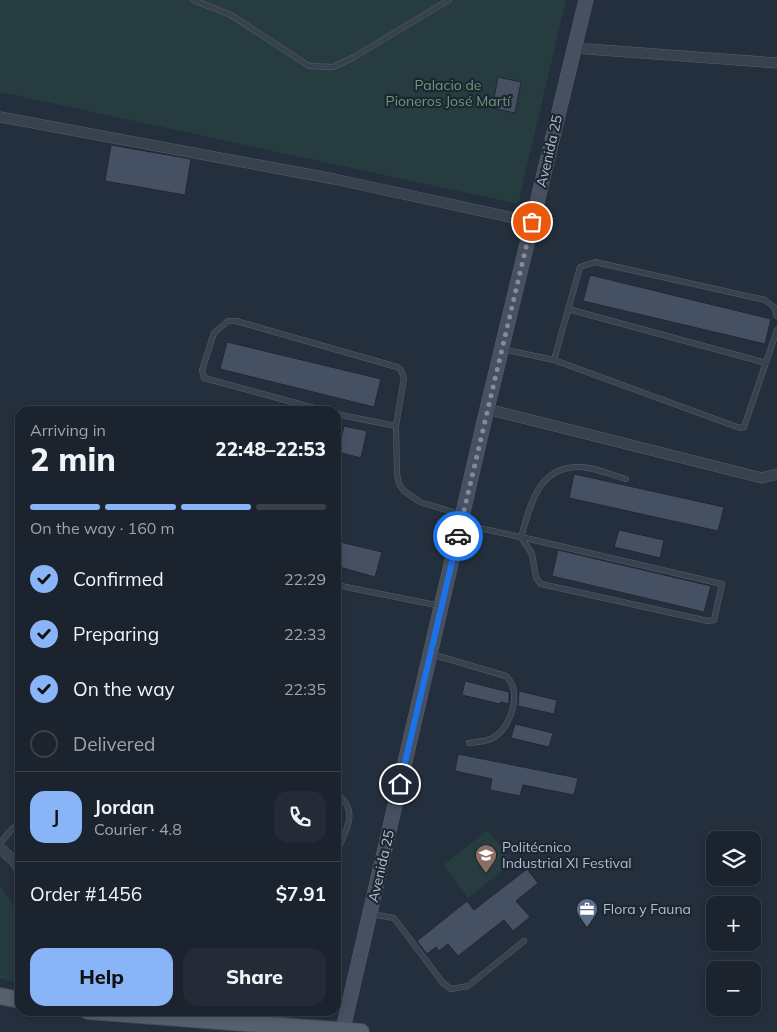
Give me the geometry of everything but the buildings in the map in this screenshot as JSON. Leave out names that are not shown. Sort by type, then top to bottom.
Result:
[{"type":"main road","points":[[0,996],[15,999]]},
{"type":"main road","points":[[171,1016],[361,1032]]},
{"type":"street","name":"Avenida 25","points":[[343,1031],[487,409],[574,48],[583,1]]},
{"type":"street","points":[[574,48],[777,63]]},
{"type":"street","points":[[0,117],[334,179],[532,222]]},
{"type":"street","points":[[487,409],[762,478],[777,474]]},
{"type":"street","points":[[0,848],[15,856]]},
{"type":"lane","points":[[193,0],[231,15],[310,66],[333,67],[354,57],[449,0]]},
{"type":"lane","points":[[554,360],[580,267],[595,262],[765,300],[774,307],[777,316]]},
{"type":"lane","points":[[568,309],[766,363]]},
{"type":"lane","points":[[307,406],[204,378],[202,370],[214,333],[228,321],[236,321],[397,367],[401,370],[404,378],[396,426],[397,474],[399,484],[404,491],[420,502],[463,515],[474,528],[521,537],[722,584],[714,620],[708,621],[541,584],[536,578],[532,554],[521,537]]},
{"type":"lane","points":[[502,349],[554,360],[740,428],[744,427],[777,330]]},
{"type":"lane","points":[[341,415],[396,426]]},
{"type":"lane","points":[[521,537],[535,492],[545,479],[561,470],[577,467],[626,479]]},
{"type":"lane","points":[[341,586],[441,606]]},
{"type":"lane","points":[[430,654],[506,676],[512,682],[514,694],[510,717],[504,729],[494,738],[469,743]]},
{"type":"lane","points":[[341,797],[346,800],[350,807],[349,821],[341,841]]},
{"type":"lane","points":[[0,843],[15,827]]},
{"type":"lane","points":[[370,914],[394,918],[443,984],[451,989],[468,986],[524,941]]},
{"type":"green space","name":"Palacio de Pioneros José Martí","points":[[0,0],[566,0],[518,204],[0,92]]},
{"type":"green space","points":[[488,830],[513,862],[468,898],[443,865]]},
{"type":"green space","points":[[0,887],[15,907],[15,982],[0,978]]},
{"type":"way so far","points":[[458,536],[532,222]]},
{"type":"place","name":"Politécnico Industrial XI Festival","points":[[486,874]]},
{"type":"place","name":"Flora y Fauna","points":[[587,928]]},
{"type":"route","points":[[400,784],[458,536]]}]
